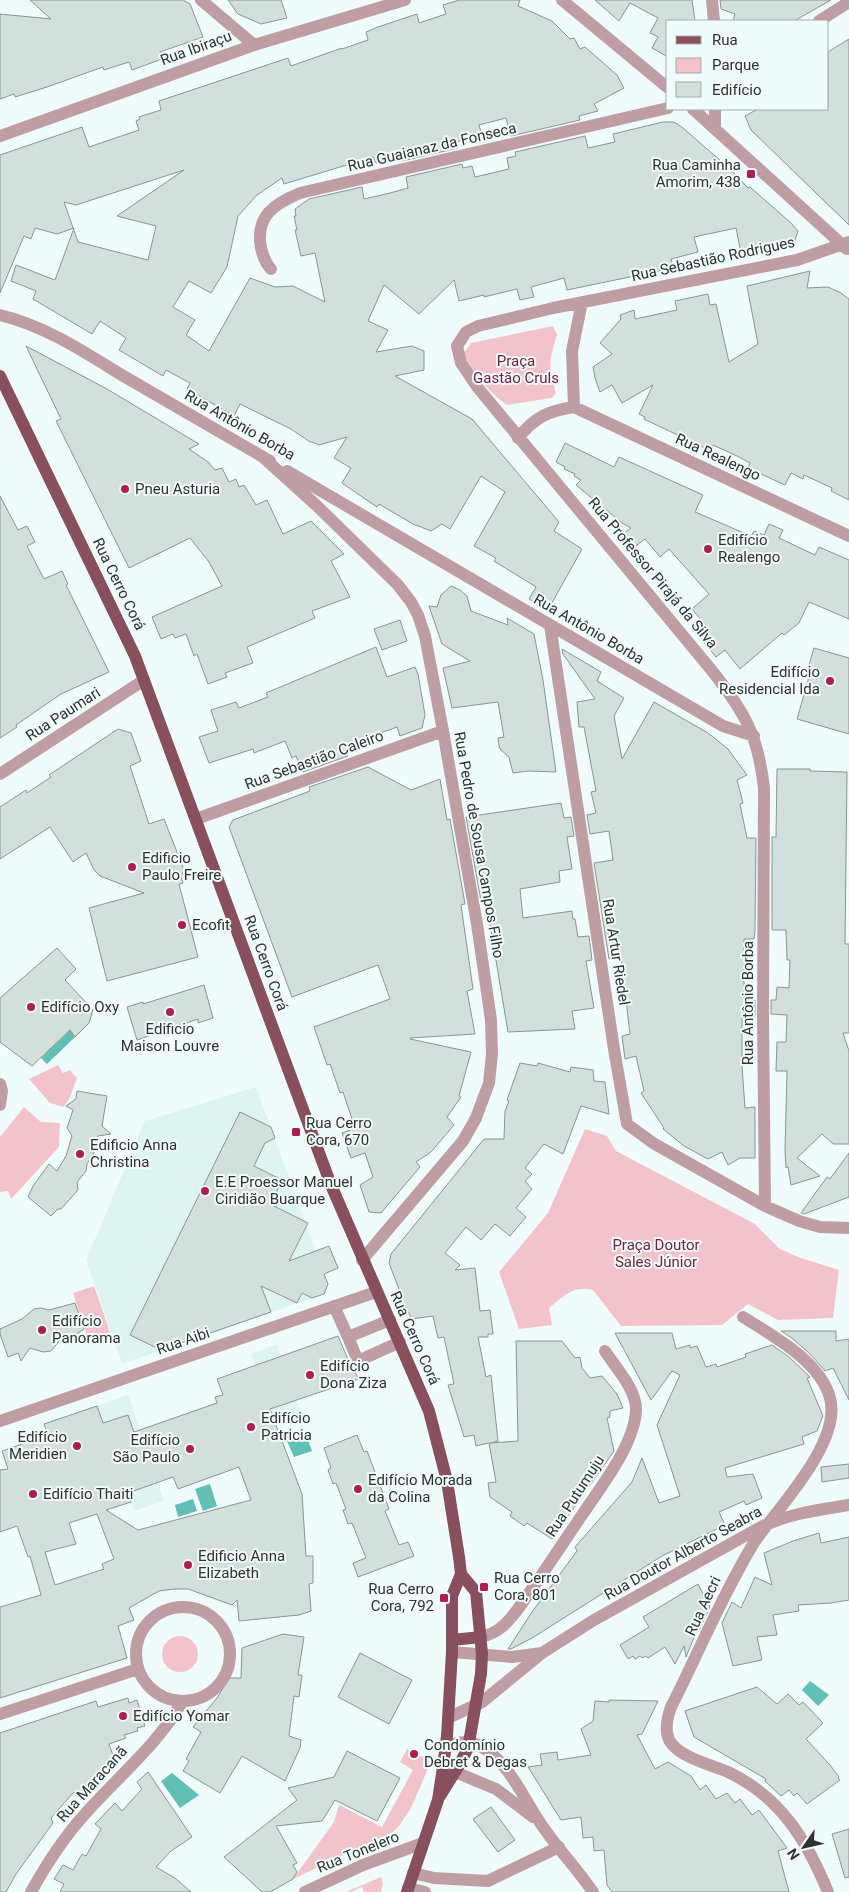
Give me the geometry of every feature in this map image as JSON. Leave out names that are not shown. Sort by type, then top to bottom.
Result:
[{"type":"main road","name":"Rua Cerro Corá","points":[[0,376],[135,656],[331,1185],[429,1411],[452,1511],[461,1574],[452,1596],[452,1646],[448,1718],[438,1800],[408,1890]]},
{"type":"main road","name":"Rua Cerro Corá","points":[[438,1800],[456,1772],[469,1742],[481,1674],[481,1637],[476,1592],[461,1574]]},
{"type":"main road","points":[[452,1646],[481,1637]]},
{"type":"street","points":[[201,0],[254,45]]},
{"type":"street","name":"Rua Ibiraçu","points":[[0,136],[254,45],[405,0]]},
{"type":"street","points":[[562,0],[666,86]]},
{"type":"street","points":[[712,0],[714,20]]},
{"type":"street","points":[[820,20],[849,2]]},
{"type":"street","name":"Rua Guaianaz da Fonseca","points":[[270,269],[262,255],[259,232],[262,222],[270,210],[282,201],[300,194],[666,108]]},
{"type":"street","points":[[694,110],[847,246]]},
{"type":"street","points":[[715,129],[716,110]]},
{"type":"street","name":"Rua Sebastião Rodrigues","points":[[582,302],[797,260],[847,246]]},
{"type":"street","points":[[582,302],[572,350],[574,407],[546,414],[533,422],[518,438],[468,375],[461,363],[456,346],[466,332],[478,326],[582,302]]},
{"type":"street","name":"Rua Antônio Borba","points":[[0,315],[14,318],[36,327],[100,361],[724,726],[754,736],[764,788],[763,1015],[765,1206]]},
{"type":"street","points":[[0,394],[14,406]]},
{"type":"street","name":"Rua Realengo","points":[[574,407],[849,536]]},
{"type":"street","name":"Rua Professor Pirajá da Silva","points":[[518,438],[734,698],[754,736]]},
{"type":"street","name":"Rua Pedro de Sousa Campos Filho","points":[[264,458],[316,505],[398,585],[418,615],[443,731],[477,924],[491,1020],[492,1054],[489,1083],[476,1118],[463,1141],[362,1260]]},
{"type":"street","name":"Rua Artur Riedel","points":[[550,625],[627,1124],[653,1142],[765,1206]]},
{"type":"street","name":"Rua Paumari","points":[[0,774],[144,680]]},
{"type":"street","name":"Rua Sebastião Caleiro","points":[[196,819],[443,731]]},
{"type":"street","points":[[0,1084],[2,1091],[0,1106]]},
{"type":"street","points":[[765,1206],[799,1222],[820,1227],[849,1228]]},
{"type":"street","name":"Rua Aibi","points":[[0,1421],[376,1292]]},
{"type":"street","points":[[334,1306],[358,1361],[400,1342]]},
{"type":"street","name":"Rua Aecri","points":[[743,1317],[777,1339],[807,1362],[826,1386],[832,1414],[823,1443],[805,1474],[756,1541],[737,1572],[671,1707],[668,1715],[668,1734],[671,1743],[679,1751],[728,1772],[768,1797],[783,1813],[805,1843],[814,1858],[828,1892]]},
{"type":"street","points":[[348,1337],[390,1320]]},
{"type":"street","name":"Rua Putumuju","points":[[481,1637],[504,1628],[600,1488],[626,1444],[633,1426],[636,1410],[634,1398],[605,1351]]},
{"type":"street","name":"Rua Doutor Alberto Seabra","points":[[448,1718],[476,1706],[542,1653],[594,1620],[771,1522],[798,1514],[849,1505]]},
{"type":"street","points":[[169,1608],[199,1609],[213,1617],[223,1628],[229,1642],[231,1657],[228,1671],[221,1684],[210,1694],[197,1700],[182,1702],[168,1700],[155,1693],[144,1682],[138,1669],[135,1654],[138,1639],[145,1626],[156,1615],[169,1608]]},
{"type":"street","name":"Rua Doutor Alberto Seabra","points":[[452,1646],[482,1654],[512,1657],[542,1653]]},
{"type":"street","points":[[0,1714],[138,1669]]},
{"type":"street","name":"Rua Maracanã","points":[[31,1892],[58,1848],[83,1816],[154,1740],[182,1702]]},
{"type":"street","points":[[446,1746],[469,1742],[488,1751],[518,1786],[539,1822],[592,1892]]},
{"type":"street","points":[[443,1767],[496,1789],[539,1822]]},
{"type":"street","name":"Rua Tonelero","points":[[305,1892],[363,1865],[423,1843]]},
{"type":"street","points":[[413,1873],[464,1886],[488,1881],[559,1847]]},
{"type":"street","points":[[408,1890],[425,1892]]},
{"type":"shaded area","name":"E.E Proessor Manuel Ciridião Buarque","points":[[256,1087],[328,1284],[324,1294],[122,1364],[86,1260],[145,1121]]},
{"type":"shaded area","points":[[277,1344],[301,1414],[274,1423],[251,1354]]},
{"type":"shaded area","points":[[128,1395],[164,1501],[134,1511],[97,1406]]},
{"type":"green space","name":"Praça Gastão Cruls","points":[[553,326],[557,335],[550,364],[556,393],[552,398],[507,405],[482,382],[466,359],[464,353],[471,343]]},
{"type":"green space","points":[[58,1065],[63,1073],[70,1070],[77,1078],[64,1107],[50,1103],[29,1079]]},
{"type":"green space","points":[[24,1107],[41,1122],[60,1123],[59,1147],[11,1199],[8,1191],[0,1192],[0,1137]]},
{"type":"green space","name":"Praça Doutor Sales Júnior","points":[[585,1129],[607,1136],[616,1151],[755,1224],[780,1249],[798,1257],[839,1270],[833,1318],[778,1320],[748,1304],[722,1325],[621,1326],[593,1290],[580,1289],[564,1296],[549,1308],[552,1325],[519,1329],[499,1272],[548,1213]]},
{"type":"green space","points":[[94,1286],[110,1332],[88,1339],[73,1293]]},
{"type":"green space","points":[[180,1636],[187,1637],[193,1641],[197,1647],[197,1661],[193,1667],[187,1671],[180,1672],[173,1671],[167,1667],[163,1661],[162,1654],[163,1647],[167,1641],[173,1637]]},
{"type":"green space","points":[[407,1749],[429,1760],[430,1764],[411,1808],[399,1826],[393,1832],[293,1879],[334,1822],[339,1805],[382,1827],[413,1770],[400,1762]]},
{"type":"green space","points":[[381,1877],[383,1883],[381,1892],[364,1892],[362,1887],[346,1892]]},
{"type":"water","points":[[70,1030],[75,1037],[47,1064],[41,1058]]},
{"type":"water","points":[[306,1434],[312,1451],[294,1457],[287,1441]]},
{"type":"water","points":[[210,1484],[217,1506],[203,1511],[195,1489]]},
{"type":"water","points":[[193,1499],[197,1511],[178,1517],[175,1505]]},
{"type":"water","points":[[810,1681],[829,1695],[818,1706],[802,1690]]},
{"type":"water","points":[[172,1773],[199,1795],[180,1808],[161,1781]]},
{"type":"building","points":[[30,0],[183,0],[190,4],[203,37],[160,52],[162,59],[132,70],[129,62],[104,70],[103,67],[15,97],[14,94],[0,99],[0,14],[51,19]]},
{"type":"building","points":[[228,0],[281,0],[287,18],[261,24],[238,14]]},
{"type":"building","points":[[459,0],[520,0],[518,6],[552,21],[570,39],[574,38],[580,49],[585,47],[617,75],[624,88],[594,104],[598,111],[579,116],[580,120],[511,136],[506,118],[479,125],[482,135],[456,142],[458,148],[402,161],[401,158],[376,163],[373,157],[284,184],[282,178],[257,195],[238,216],[227,267],[211,293],[189,281],[173,307],[195,320],[186,335],[209,351],[250,278],[275,287],[293,286],[325,302],[315,253],[301,256],[295,230],[297,230],[294,216],[296,216],[295,209],[309,199],[362,187],[364,199],[408,188],[406,177],[462,164],[463,168],[472,166],[475,177],[509,169],[507,158],[516,156],[515,152],[585,136],[588,148],[615,142],[613,134],[663,122],[674,122],[683,128],[730,169],[748,188],[750,187],[790,222],[798,231],[794,243],[741,253],[736,228],[694,237],[698,252],[671,259],[673,268],[567,290],[564,278],[531,287],[534,297],[520,300],[517,289],[459,301],[454,280],[419,314],[384,285],[368,321],[388,330],[376,352],[412,346],[424,351],[424,370],[395,376],[472,419],[559,522],[554,531],[582,549],[548,610],[529,599],[536,587],[494,561],[496,558],[474,546],[505,492],[481,476],[450,529],[442,524],[431,531],[413,524],[379,504],[377,507],[342,483],[351,468],[334,458],[347,437],[319,445],[240,404],[234,416],[187,389],[190,383],[166,370],[163,376],[119,350],[126,338],[100,321],[92,334],[33,299],[36,291],[11,281],[16,265],[55,280],[74,229],[78,242],[148,260],[156,226],[117,216],[184,170],[76,205],[64,202],[73,228],[57,234],[35,228],[31,239],[24,236],[0,293],[0,155],[82,127],[89,147],[139,130],[136,121],[140,119],[139,117],[161,110],[159,101],[288,58],[291,66],[342,49],[368,40],[366,32],[417,14],[419,23],[446,14],[443,5]]},
{"type":"building","points":[[595,0],[692,0],[695,20],[666,20],[666,56],[652,48],[658,37],[650,33],[658,18],[630,3],[619,21]]},
{"type":"building","points":[[720,0],[831,0],[796,20],[733,20],[735,14],[721,9]]},
{"type":"building","points":[[849,39],[849,225],[751,130],[745,116],[756,110],[829,110],[829,51]]},
{"type":"building","points":[[810,271],[807,288],[828,287],[849,299],[849,500],[831,491],[832,488],[804,475],[803,479],[791,473],[785,485],[748,468],[750,463],[737,456],[713,445],[711,451],[644,419],[645,417],[639,414],[653,385],[622,403],[612,385],[600,392],[593,367],[612,354],[600,343],[621,319],[620,315],[634,310],[635,319],[677,310],[675,301],[708,294],[710,305],[716,304],[729,362],[758,344],[747,286]]},
{"type":"building","points":[[26,346],[107,389],[199,444],[189,449],[208,462],[215,470],[222,468],[229,482],[236,479],[239,487],[244,485],[256,505],[267,500],[283,534],[311,521],[344,554],[331,561],[350,597],[312,611],[315,618],[247,647],[253,663],[225,673],[227,677],[208,684],[197,654],[194,656],[186,634],[175,638],[173,634],[161,639],[152,617],[222,586],[209,562],[190,538],[129,568],[56,421],[61,419]]},
{"type":"building","points":[[565,443],[614,467],[619,457],[703,495],[695,512],[751,536],[754,531],[764,535],[769,524],[783,530],[779,538],[815,555],[819,547],[849,560],[849,619],[809,602],[799,623],[784,635],[782,633],[740,669],[725,650],[716,657],[699,636],[708,628],[692,609],[709,594],[669,549],[660,557],[645,539],[629,551],[618,538],[631,528],[622,523],[576,485],[581,480],[556,462]]},
{"type":"building","points":[[0,496],[18,530],[27,526],[35,542],[27,546],[44,579],[62,571],[68,584],[66,585],[109,672],[61,694],[0,738]]},
{"type":"building","points":[[451,586],[467,596],[471,611],[508,625],[507,618],[534,634],[543,680],[556,772],[528,771],[513,773],[509,757],[500,749],[499,745],[498,738],[504,737],[498,702],[452,708],[443,668],[470,661],[442,644],[429,606],[437,607],[441,595]]},
{"type":"building","points":[[400,620],[407,641],[382,650],[374,629]]},
{"type":"building","points":[[376,647],[387,677],[415,667],[418,674],[425,715],[422,728],[400,736],[397,727],[367,738],[370,746],[344,754],[348,756],[303,772],[296,756],[292,758],[285,741],[254,753],[253,749],[209,763],[199,737],[218,731],[211,710],[236,702],[239,708],[268,697],[266,693]]},
{"type":"building","name":"Edifício Residencial Ida","points":[[814,648],[849,658],[849,734],[797,719],[811,670],[808,668]]},
{"type":"building","points":[[562,649],[601,672],[597,681],[624,698],[614,716],[622,759],[654,702],[708,733],[728,749],[747,775],[737,780],[743,803],[740,804],[747,838],[756,838],[755,930],[754,939],[744,939],[744,1000],[755,1000],[755,1014],[754,1017],[742,1017],[742,1066],[745,1108],[755,1107],[755,1158],[740,1158],[728,1165],[722,1152],[708,1159],[684,1146],[663,1129],[641,1093],[644,1091],[636,1056],[625,1059],[622,1036],[630,1034],[621,957],[609,959],[594,863],[613,860],[609,831],[590,834],[587,815],[596,813],[591,792],[596,791],[584,727],[579,727],[577,702],[595,699],[563,654]]},
{"type":"building","points":[[118,729],[131,733],[141,761],[130,766],[149,824],[164,819],[184,870],[181,877],[183,883],[179,884],[198,957],[107,981],[89,908],[144,893],[100,876],[94,870],[86,853],[73,862],[50,827],[0,859],[0,807],[26,790],[27,793],[51,777],[49,775]]},
{"type":"building","points":[[368,767],[411,790],[440,779],[447,820],[450,819],[465,904],[461,905],[473,989],[467,991],[475,1034],[410,1038],[471,1052],[459,1096],[461,1097],[447,1117],[454,1125],[431,1152],[416,1162],[420,1167],[381,1213],[369,1212],[360,1185],[373,1177],[365,1153],[351,1158],[342,1133],[355,1128],[343,1092],[340,1093],[330,1064],[327,1065],[314,1027],[390,999],[378,965],[292,997],[229,827],[233,820],[310,791],[309,787]]},
{"type":"building","points":[[777,769],[847,772],[845,944],[849,944],[849,1033],[843,1033],[849,1051],[849,1144],[833,1144],[822,1134],[797,1158],[820,1176],[791,1185],[788,1167],[786,1168],[785,1150],[787,1071],[776,1071],[777,1042],[786,1042],[787,1015],[771,1014],[771,1000],[776,1000],[777,987],[789,988],[790,960],[787,960],[786,930],[772,930],[772,837],[776,837]]},
{"type":"building","points":[[561,803],[564,818],[571,817],[574,836],[567,837],[572,869],[559,871],[560,882],[520,889],[523,918],[572,911],[578,937],[589,936],[592,960],[586,961],[594,1008],[572,1011],[575,1029],[508,1032],[486,901],[481,901],[466,817]]},
{"type":"building","points":[[57,948],[76,969],[65,980],[93,1010],[89,1023],[75,1037],[70,1030],[32,1066],[0,1042],[0,998]]},
{"type":"building","name":"Edificio Maison Louvre","points":[[204,985],[213,1018],[198,1023],[198,1019],[137,1040],[127,1007],[143,1002],[143,1004]]},
{"type":"building","points":[[520,1063],[537,1066],[538,1063],[570,1072],[571,1067],[593,1070],[594,1081],[605,1082],[609,1114],[581,1106],[563,1154],[544,1144],[525,1168],[532,1174],[525,1181],[532,1189],[516,1208],[526,1217],[510,1236],[495,1224],[481,1240],[466,1227],[445,1253],[460,1265],[455,1270],[475,1268],[480,1311],[490,1310],[493,1334],[488,1334],[488,1337],[478,1337],[486,1377],[491,1375],[498,1441],[490,1443],[518,1441],[516,1341],[562,1341],[575,1358],[580,1357],[582,1368],[590,1378],[602,1376],[617,1394],[623,1408],[610,1411],[610,1417],[607,1418],[614,1451],[552,1539],[527,1523],[524,1526],[510,1516],[512,1512],[490,1497],[488,1483],[496,1482],[489,1443],[476,1446],[474,1435],[464,1437],[448,1385],[454,1384],[444,1337],[438,1338],[433,1316],[412,1319],[400,1297],[402,1297],[389,1263],[391,1254],[484,1139],[504,1139],[505,1111],[509,1101],[507,1100]]},
{"type":"building","name":"Edificio Anna Christina","points":[[77,1091],[107,1096],[102,1126],[111,1134],[98,1136],[95,1151],[87,1164],[86,1171],[77,1182],[78,1190],[61,1209],[58,1209],[51,1216],[28,1197],[33,1186],[49,1164],[57,1171],[66,1156],[72,1136],[67,1128],[73,1110],[66,1106],[76,1099]]},
{"type":"building","points":[[240,1112],[271,1127],[275,1138],[265,1143],[254,1166],[282,1180],[272,1205],[308,1223],[289,1261],[329,1246],[338,1268],[324,1274],[328,1284],[324,1294],[312,1298],[302,1293],[297,1303],[261,1286],[271,1312],[161,1350],[130,1335]]},
{"type":"building","points":[[849,1153],[849,1197],[804,1214],[801,1213],[827,1177],[830,1179]]},
{"type":"building","name":"Edifício Panorama","points":[[75,1303],[84,1329],[74,1336],[60,1340],[51,1351],[43,1352],[30,1348],[21,1361],[18,1353],[8,1357],[0,1329],[22,1319],[34,1309],[49,1310]]},
{"type":"building","points":[[781,1331],[836,1331],[836,1341],[849,1339],[849,1400],[833,1368],[825,1371],[811,1355]]},
{"type":"building","points":[[615,1333],[672,1333],[676,1349],[690,1345],[690,1348],[697,1346],[706,1367],[716,1364],[717,1367],[746,1357],[745,1354],[772,1345],[789,1357],[810,1377],[807,1378],[823,1416],[817,1431],[802,1437],[804,1444],[725,1468],[727,1477],[753,1474],[762,1498],[746,1505],[744,1501],[719,1512],[725,1525],[662,1556],[532,1638],[508,1649],[532,1612],[577,1551],[575,1547],[632,1482],[642,1458],[659,1503],[680,1496],[657,1425],[680,1375],[672,1371],[651,1400]]},
{"type":"building","points":[[338,1336],[350,1364],[359,1379],[270,1409],[302,1494],[306,1556],[313,1556],[313,1583],[309,1584],[311,1611],[299,1615],[239,1621],[237,1600],[232,1605],[188,1589],[159,1591],[129,1608],[134,1620],[118,1626],[127,1658],[0,1698],[0,1607],[41,1595],[30,1556],[28,1557],[17,1526],[0,1532],[0,1470],[8,1469],[2,1451],[48,1435],[44,1424],[97,1406],[103,1423],[128,1415],[134,1432],[217,1403],[215,1397],[223,1395],[217,1379]],"holes":[[[239,1467],[251,1500],[138,1530],[106,1510],[131,1502],[128,1493],[173,1477],[178,1489]],[[97,1514],[114,1559],[102,1564],[104,1569],[55,1585],[45,1552],[76,1544],[69,1523]]]},
{"type":"building","name":"Edifício Morada da Colina","points":[[357,1435],[364,1452],[367,1451],[389,1509],[385,1511],[399,1545],[408,1542],[414,1556],[358,1577],[353,1563],[366,1558],[352,1523],[348,1524],[343,1510],[346,1509],[336,1483],[333,1484],[328,1470],[331,1468],[324,1448]]},
{"type":"building","points":[[849,1464],[849,1478],[822,1482],[821,1467]]},
{"type":"building","points":[[819,1533],[821,1543],[849,1537],[849,1600],[798,1605],[799,1611],[773,1615],[777,1635],[757,1637],[762,1660],[733,1666],[722,1623],[732,1602],[741,1608],[755,1577],[772,1585],[764,1553]]},
{"type":"building","points":[[698,1584],[710,1607],[699,1630],[697,1630],[686,1657],[684,1646],[675,1664],[665,1647],[648,1658],[640,1656],[635,1659],[633,1656],[628,1659],[620,1645],[649,1627],[643,1617]]},
{"type":"building","points":[[283,1634],[304,1637],[298,1675],[302,1675],[299,1697],[294,1696],[289,1736],[301,1740],[300,1748],[285,1781],[242,1756],[220,1793],[183,1771],[189,1761],[186,1759],[201,1732],[193,1727],[217,1698],[229,1678],[241,1678],[242,1648]]},
{"type":"building","points":[[360,1653],[412,1680],[389,1724],[338,1697]]},
{"type":"building","points":[[757,1687],[777,1704],[788,1694],[799,1705],[803,1702],[823,1723],[806,1739],[830,1765],[840,1780],[807,1804],[797,1793],[794,1796],[789,1790],[781,1796],[765,1781],[766,1779],[694,1737],[685,1711]]},
{"type":"building","points":[[128,1698],[129,1703],[137,1700],[145,1726],[137,1728],[138,1731],[124,1735],[126,1738],[109,1744],[114,1758],[76,1796],[74,1792],[51,1818],[53,1823],[16,1874],[6,1892],[0,1892],[0,1733],[96,1701],[98,1707]]},
{"type":"building","points":[[609,1700],[658,1701],[642,1734],[637,1735],[655,1769],[668,1762],[691,1776],[700,1790],[706,1785],[716,1799],[727,1793],[735,1803],[740,1799],[752,1815],[759,1810],[787,1848],[778,1851],[789,1892],[612,1892],[607,1885],[604,1850],[594,1851],[593,1837],[583,1838],[581,1817],[561,1820],[528,1767],[542,1765],[540,1754],[557,1752],[558,1760],[591,1755],[581,1729],[593,1721],[595,1701],[609,1702]]},
{"type":"building","points":[[347,1751],[400,1778],[377,1821],[335,1800],[322,1821],[276,1826],[297,1863],[293,1865],[297,1872],[293,1879],[270,1892],[262,1892],[224,1857],[297,1800],[288,1788],[334,1777]]},
{"type":"building","points":[[148,1772],[192,1837],[171,1851],[156,1867],[175,1878],[191,1892],[60,1892],[64,1884],[54,1879],[63,1865],[73,1870],[82,1854],[86,1856],[101,1829],[95,1824],[115,1803],[122,1811],[142,1789],[137,1782]]},
{"type":"building","points":[[491,1807],[515,1840],[498,1852],[473,1819]]},
{"type":"building","points":[[849,1829],[849,1877],[845,1878],[832,1834]]},
{"type":"place","name":"Rua Caminha Amorim, 438","points":[[751,174]]},
{"type":"place","name":"Pneu Asturia","points":[[125,489]]},
{"type":"place","name":"Edifício Realengo","points":[[708,549]]},
{"type":"place","name":"Edifício Residencial Ida","points":[[830,681]]},
{"type":"place","name":"Edificio Paulo Freire","points":[[132,867]]},
{"type":"place","name":"Ecofit","points":[[182,925]]},
{"type":"place","name":"Edifício Oxy","points":[[31,1007]]},
{"type":"place","name":"Edificio Maison Louvre","points":[[170,1012]]},
{"type":"place","name":"Rua Cerro Cora, 670","points":[[296,1132]]},
{"type":"place","name":"Edificio Anna Christina","points":[[80,1154]]},
{"type":"place","name":"E.E Proessor Manuel Ciridião Buarque","points":[[205,1191]]},
{"type":"place","name":"Edifício Panorama","points":[[42,1330]]},
{"type":"place","name":"Edifício Dona Ziza","points":[[310,1375]]},
{"type":"place","name":"Edifício Patricia","points":[[251,1427]]},
{"type":"place","name":"Edifício Meridien","points":[[77,1446]]},
{"type":"place","name":"Edifício São Paulo","points":[[190,1449]]},
{"type":"place","name":"Edifício Morada da Colina","points":[[358,1489]]},
{"type":"place","name":"Edifício Thaiti","points":[[33,1494]]},
{"type":"place","name":"Edificio Anna Elizabeth","points":[[188,1565]]},
{"type":"place","name":"Rua Cerro Cora, 801","points":[[484,1587]]},
{"type":"place","name":"Rua Cerro Cora, 792","points":[[444,1598]]},
{"type":"place","name":"Edifício Yomar","points":[[123,1716]]},
{"type":"place","name":"Condomínio Debret & Degas","points":[[414,1754]]}]
